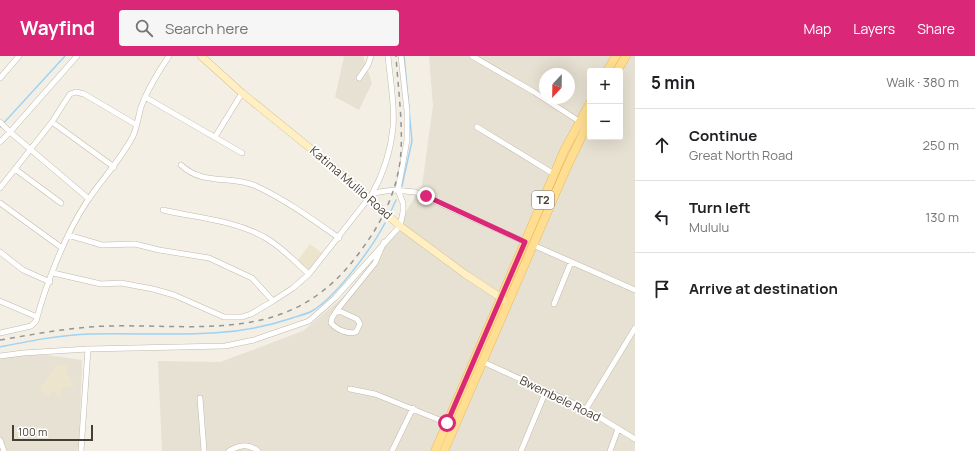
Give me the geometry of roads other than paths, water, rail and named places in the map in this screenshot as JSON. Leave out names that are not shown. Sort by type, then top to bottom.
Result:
[{"type":"main road","name":"Katima Mulilo Road","points":[[201,56],[242,92],[369,197],[400,226],[500,298],[508,302]]},
{"type":"main road","points":[[609,68],[616,56]]},
{"type":"main road","points":[[619,68],[626,56]]},
{"type":"main road","name":"T2","points":[[444,451],[585,122],[590,104]]},
{"type":"main road","name":"T2","points":[[435,451],[554,174],[585,122]]},
{"type":"street","points":[[0,78],[20,56]]},
{"type":"street","points":[[0,142],[8,130],[77,56]]},
{"type":"street","points":[[0,333],[34,324],[68,235],[89,199],[114,167],[134,134],[145,97],[154,77],[169,56]]},
{"type":"street","points":[[359,78],[372,56]]},
{"type":"street","points":[[53,273],[100,284],[121,283],[153,288],[174,294],[224,317],[234,318],[251,314],[293,288],[310,274],[339,238],[377,184],[388,151],[393,125],[388,56]]},
{"type":"street","points":[[0,356],[88,349],[225,346],[254,340],[308,321],[335,298],[384,241],[400,226],[403,203],[398,190],[407,140],[407,111],[401,56]]},
{"type":"street","points":[[472,56],[585,122]]},
{"type":"street","points":[[0,188],[52,122],[70,94],[76,92],[84,94],[136,124]]},
{"type":"street","points":[[215,137],[242,92]]},
{"type":"street","points":[[145,97],[242,153]]},
{"type":"street","points":[[0,122],[30,151],[89,199]]},
{"type":"street","points":[[52,122],[114,167]]},
{"type":"street","points":[[477,127],[554,174]]},
{"type":"street","points":[[181,165],[187,170],[202,177],[254,185],[286,202],[339,238]]},
{"type":"street","points":[[16,169],[61,203]]},
{"type":"street","points":[[369,197],[379,192],[398,190],[415,192],[525,242]]},
{"type":"street","points":[[0,203],[62,248]]},
{"type":"street","points":[[163,210],[212,219],[259,234],[270,240],[310,274]]},
{"type":"street","points":[[68,235],[102,245],[135,244],[159,250],[209,258],[252,278],[272,301]]},
{"type":"street","points":[[337,310],[357,319],[360,324],[356,332],[350,334],[334,327],[331,323],[332,318],[337,310],[375,263],[384,241]]},
{"type":"street","points":[[533,245],[635,290]]},
{"type":"street","points":[[0,252],[23,270],[50,282]]},
{"type":"street","points":[[554,304],[571,262]]},
{"type":"street","points":[[0,301],[37,317]]},
{"type":"street","points":[[586,409],[635,328]]},
{"type":"street","points":[[81,451],[88,349]]},
{"type":"street","name":"Bwembele Road","points":[[483,362],[586,409],[635,439]]},
{"type":"street","points":[[350,389],[375,394],[413,408],[447,423]]},
{"type":"street","points":[[521,451],[546,391]]},
{"type":"street","points":[[200,398],[204,451]]},
{"type":"street","points":[[392,451],[413,408]]},
{"type":"street","points":[[610,451],[618,429]]},
{"type":"street","points":[[0,441],[4,451]]},
{"type":"street","points":[[229,451],[239,445],[244,445],[258,451]]},
{"type":"waterway","points":[[0,127],[65,56]]},
{"type":"waterway","points":[[402,186],[412,141],[404,56]]},
{"type":"waterway","points":[[391,211],[396,200]]},
{"type":"waterway","points":[[0,347],[45,339],[90,334],[215,333],[265,326],[303,314],[312,311],[332,295],[342,284],[363,258],[385,223]]},
{"type":"railway","points":[[0,340],[54,331],[108,326],[181,327],[247,323],[278,315],[308,301],[336,280],[362,249],[376,229],[387,208],[395,186],[401,150],[401,123],[396,56]]}]
